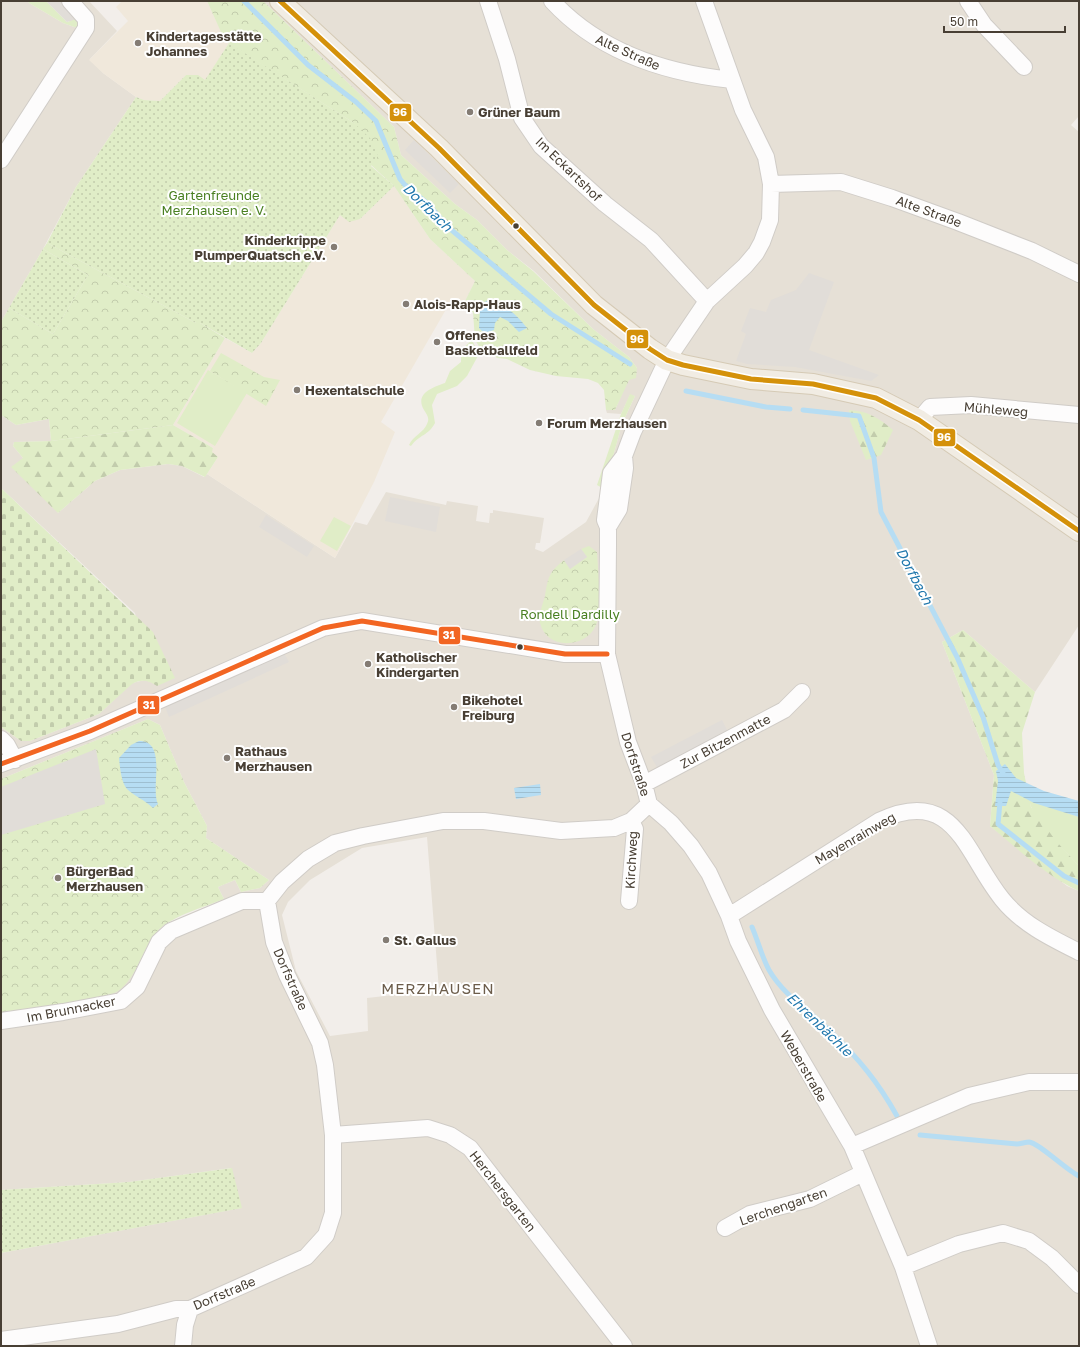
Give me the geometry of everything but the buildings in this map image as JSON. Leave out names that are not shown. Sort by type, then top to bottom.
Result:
[{"type":"main road","points":[[280,1],[439,148],[594,305],[620,327],[667,360],[683,365],[751,379],[813,384],[855,392],[876,398],[919,420],[1079,531]]},
{"type":"street","points":[[1,160],[86,28],[86,19],[70,1]]},
{"type":"street","name":"Im Eckartshof","points":[[488,1],[507,59],[522,118],[541,146],[605,204],[651,240],[707,301]]},
{"type":"street","name":"Alte Straße","points":[[552,1],[589,35],[645,62],[692,74],[732,80]]},
{"type":"street","points":[[704,1],[732,80]]},
{"type":"street","points":[[968,1],[984,25],[1024,67]]},
{"type":"street","name":"Dorfstraße","points":[[1,1340],[118,1324],[176,1309],[190,1309],[306,1257],[326,1235],[333,1213],[333,1135],[325,1065],[320,1043],[287,975],[274,942],[267,901],[282,882],[308,859],[335,843],[363,836],[443,821],[484,821],[561,831],[614,828],[631,821],[649,804],[644,784],[628,742],[607,654],[608,527],[605,520],[611,473],[624,456],[632,432],[667,360],[707,301],[745,266],[762,242],[771,213],[771,184],[766,157],[743,110],[732,80]]},
{"type":"street","name":"Alte Straße","points":[[771,184],[840,182],[892,198],[958,222],[1032,251],[1079,274]]},
{"type":"street","name":"Mühleweg","points":[[919,420],[930,407],[971,405],[1079,415]]},
{"type":"street","points":[[1,739],[7,745],[8,762],[90,731],[323,628],[362,621],[565,654],[607,654]]},
{"type":"street","name":"Zur Bitzenmatte","points":[[644,784],[784,710],[802,692]]},
{"type":"street","name":"Weberstraße","points":[[649,804],[671,823],[691,846],[709,873],[729,916],[738,941],[772,1010],[852,1146],[903,1267],[929,1346]]},
{"type":"street","name":"Mayenrainweg","points":[[729,916],[879,821],[906,811],[924,810],[943,818],[963,836],[1002,899],[1016,913],[1040,933],[1079,952]]},
{"type":"street","name":"Kirchweg","points":[[629,901],[636,829],[631,821]]},
{"type":"street","name":"Im Brunnacker","points":[[1,1021],[121,1001],[137,987],[159,942],[171,931],[242,901],[267,901]]},
{"type":"street","points":[[852,1146],[969,1096],[1029,1082],[1079,1082]]},
{"type":"street","name":"Herchersgarten","points":[[333,1135],[428,1128],[450,1135],[470,1148],[624,1346]]},
{"type":"street","name":"Lerchengarten","points":[[725,1228],[750,1214],[810,1199],[863,1174]]},
{"type":"street","points":[[903,1267],[959,1244],[1003,1233],[1029,1241],[1052,1258],[1079,1285]]},
{"type":"street","points":[[183,1346],[185,1325],[190,1309]]},
{"type":"shaded area","points":[[1,1],[28,1],[63,23],[77,28],[46,1],[89,1],[117,31],[90,59],[103,73],[136,97],[76,187],[43,249],[1,322]]},
{"type":"shaded area","points":[[46,1],[63,1],[79,18],[67,22]]},
{"type":"shaded area","points":[[122,1],[207,1],[225,40],[229,43],[205,81],[186,75],[160,101],[144,100],[136,97],[103,73],[89,60],[128,21],[116,7]]},
{"type":"shaded area","points":[[263,1],[1079,1],[1079,116],[1071,125],[1079,132],[1079,625],[1035,692],[963,630],[942,642],[994,775],[990,826],[1067,886],[1079,891],[1079,1346],[1,1346],[1,1253],[241,1208],[231,1168],[129,1182],[1,1190],[1,1014],[133,974],[156,932],[168,923],[224,899],[218,887],[235,880],[241,892],[260,888],[269,880],[206,838],[207,826],[184,782],[160,725],[148,719],[1,779],[1,727],[21,741],[30,741],[99,714],[132,683],[145,680],[151,682],[135,613],[1,488],[1,415],[16,425],[49,419],[51,441],[14,442],[13,446],[23,458],[58,513],[95,481],[120,470],[168,464],[182,466],[204,477],[207,474],[335,558],[355,522],[367,525],[386,492],[446,505],[447,501],[478,506],[476,521],[489,523],[490,513],[493,513],[493,510],[544,518],[540,543],[536,543],[535,549],[543,552],[586,522],[604,489],[622,424],[635,396],[630,395],[621,414],[607,413],[606,410],[615,410],[626,384],[637,368],[629,357],[593,329],[534,271],[507,250],[477,220],[455,204],[401,155],[394,127]],"holes":[[[427,837],[439,990],[367,998],[368,1031],[330,1036],[296,971],[282,915],[288,902],[310,880],[362,848]]]},
{"type":"shaded area","points":[[414,140],[459,184],[450,193],[405,150]]},
{"type":"shaded area","name":"Hexentalschule","points":[[394,186],[430,239],[475,281],[461,309],[448,306],[381,422],[395,432],[374,482],[335,558],[207,474],[218,457],[211,452],[213,448],[173,425],[225,338],[252,353],[261,343],[340,215],[360,219]]},
{"type":"shaded area","points":[[809,273],[834,282],[809,350],[879,375],[871,381],[795,367],[747,364],[736,361],[746,334],[741,331],[750,308],[766,312],[771,300],[796,290]]},
{"type":"shaded area","points":[[390,497],[440,507],[436,532],[385,521]]},
{"type":"shaded area","points":[[266,515],[314,546],[307,557],[259,527]]},
{"type":"shaded area","points":[[581,549],[587,557],[570,569],[564,560]]},
{"type":"shaded area","points":[[284,653],[289,662],[169,717],[165,707]]},
{"type":"shaded area","points":[[722,720],[728,732],[658,769],[651,757]]},
{"type":"shaded area","points":[[96,749],[105,804],[1,835],[1,787]]},
{"type":"green space","points":[[28,1],[46,1],[67,22],[79,18],[79,26],[77,28],[63,23]]},
{"type":"green space","points":[[207,1],[263,1],[394,127],[401,155],[455,204],[477,220],[507,250],[533,271],[593,329],[629,357],[637,368],[636,378],[629,380],[615,410],[606,410],[604,390],[598,383],[588,379],[556,376],[530,370],[507,359],[497,358],[487,349],[482,351],[475,340],[473,312],[461,309],[475,281],[430,239],[394,186],[371,165],[354,123],[225,41]]},
{"type":"green space","name":"Gartenfreunde Merzhausen e. V.","points":[[229,43],[354,123],[370,138],[378,156],[371,166],[394,186],[360,219],[349,222],[340,215],[261,343],[252,353],[200,323],[196,323],[47,243],[76,187],[136,97],[144,100],[160,101],[186,75],[198,75],[205,80]]},
{"type":"green space","points":[[47,243],[196,323],[200,323],[225,338],[173,425],[51,441],[49,419],[16,425],[1,415],[1,322],[9,308],[53,334],[88,275],[43,249]]},
{"type":"green space","points":[[43,249],[88,275],[53,334],[9,308]]},
{"type":"green space","points":[[472,340],[479,354],[467,376],[457,386],[437,394],[432,405],[435,423],[427,433],[414,442],[411,446],[409,445],[413,439],[426,427],[428,422],[428,417],[422,404],[423,395],[431,389],[445,383],[450,371],[461,362],[461,350]]},
{"type":"green space","points":[[221,353],[264,377],[280,380],[266,406],[210,371]]},
{"type":"green space","points":[[208,370],[247,393],[215,446],[177,423]]},
{"type":"green space","points":[[630,394],[635,396],[622,424],[604,489],[597,485],[621,414]]},
{"type":"green space","points":[[849,410],[862,412],[873,416],[893,430],[881,455],[866,460],[850,421]]},
{"type":"green space","points":[[173,425],[213,448],[212,452],[218,457],[205,477],[182,466],[168,464],[120,470],[95,481],[58,513],[11,467],[23,458],[13,446],[14,442],[51,441]]},
{"type":"green space","points":[[1,488],[153,632],[175,678],[157,686],[151,682],[135,682],[99,714],[30,741],[21,741],[1,727]]},
{"type":"green space","points":[[334,517],[351,526],[337,551],[320,541]]},
{"type":"green space","name":"Rondell Dardilly","points":[[589,546],[597,552],[599,607],[597,622],[593,631],[586,637],[578,641],[568,643],[559,642],[551,639],[544,632],[540,623],[540,613],[548,579],[555,568],[564,560],[570,569],[587,557],[581,549]]},
{"type":"green space","points":[[963,630],[1035,692],[1022,733],[1024,773],[1031,807],[1056,841],[1079,866],[1079,891],[1055,878],[1044,870],[990,826],[994,775],[942,642]]},
{"type":"green space","points":[[148,719],[160,725],[184,782],[207,826],[206,838],[269,880],[260,888],[241,892],[235,880],[218,887],[224,899],[178,917],[162,927],[151,940],[130,979],[118,991],[109,996],[79,1003],[1,1014],[1,779]]},
{"type":"green space","points":[[1029,800],[1079,817],[1079,866],[1043,827],[1032,809]]},
{"type":"green space","points":[[232,1168],[242,1208],[1,1253],[1,1190],[129,1182]]},
{"type":"water","points":[[486,301],[499,304],[510,310],[527,328],[519,332],[508,321],[500,317],[495,323],[494,330],[484,333],[479,328],[480,309]]},
{"type":"water","points":[[139,741],[148,743],[153,749],[156,757],[156,797],[158,804],[153,808],[127,789],[121,774],[119,758],[131,745]]},
{"type":"water","points":[[1005,764],[1016,778],[1044,791],[1079,801],[1079,817],[1034,803],[1011,791],[1006,806],[995,806],[998,781],[996,771]]},
{"type":"water","points":[[540,784],[541,795],[516,799],[514,788]]},
{"type":"waterway","name":"Dorfbach","points":[[244,1],[308,65],[356,102],[376,121],[400,179],[428,204],[448,227],[551,314],[630,364]]},
{"type":"waterway","name":"Dorfbach","points":[[686,391],[766,407],[790,409]]},
{"type":"waterway","name":"Dorfbach","points":[[803,410],[859,416],[874,458],[881,512],[957,657],[983,717],[998,765],[1003,773]]},
{"type":"waterway","name":"Dorfbach","points":[[1000,802],[998,824],[1064,876],[1079,883]]},
{"type":"waterway","name":"Ehrenbächle","points":[[752,927],[769,970],[775,979],[790,996],[831,1032],[859,1061],[883,1092],[897,1116]]},
{"type":"waterway","name":"Ehrenbächle","points":[[920,1135],[1017,1144],[1029,1142],[1039,1147],[1079,1176]]},
{"type":"transit line","name":"96","points":[[280,1],[439,148],[594,305],[650,349],[667,360],[683,365],[751,379],[813,384],[876,398],[919,420],[1079,531]]},
{"type":"transit line","name":"31","points":[[1,764],[90,731],[323,628],[362,621],[565,654],[607,654]]},
{"type":"place","name":"Kindertagesstätte Johannes","points":[[138,43]]},
{"type":"place","name":"Grüner Baum","points":[[470,112]]},
{"type":"place","name":"Kinderkrippe PlumperQuatsch e.V.","points":[[334,247]]},
{"type":"place","name":"Alois-Rapp-Haus","points":[[406,304]]},
{"type":"place","name":"Offenes Basketballfeld","points":[[437,342]]},
{"type":"place","name":"Hexentalschule","points":[[297,390]]},
{"type":"place","name":"Forum Merzhausen","points":[[539,423]]},
{"type":"place","name":"Katholischer Kindergarten","points":[[368,664]]},
{"type":"place","name":"Bikehotel Freiburg","points":[[454,707]]},
{"type":"place","name":"Rathaus Merzhausen","points":[[227,758]]},
{"type":"place","name":"BürgerBad Merzhausen","points":[[58,878]]},
{"type":"place","name":"St. Gallus","points":[[386,940]]},
{"type":"district","name":"MERZHAUSEN","points":[[438,988]]}]
